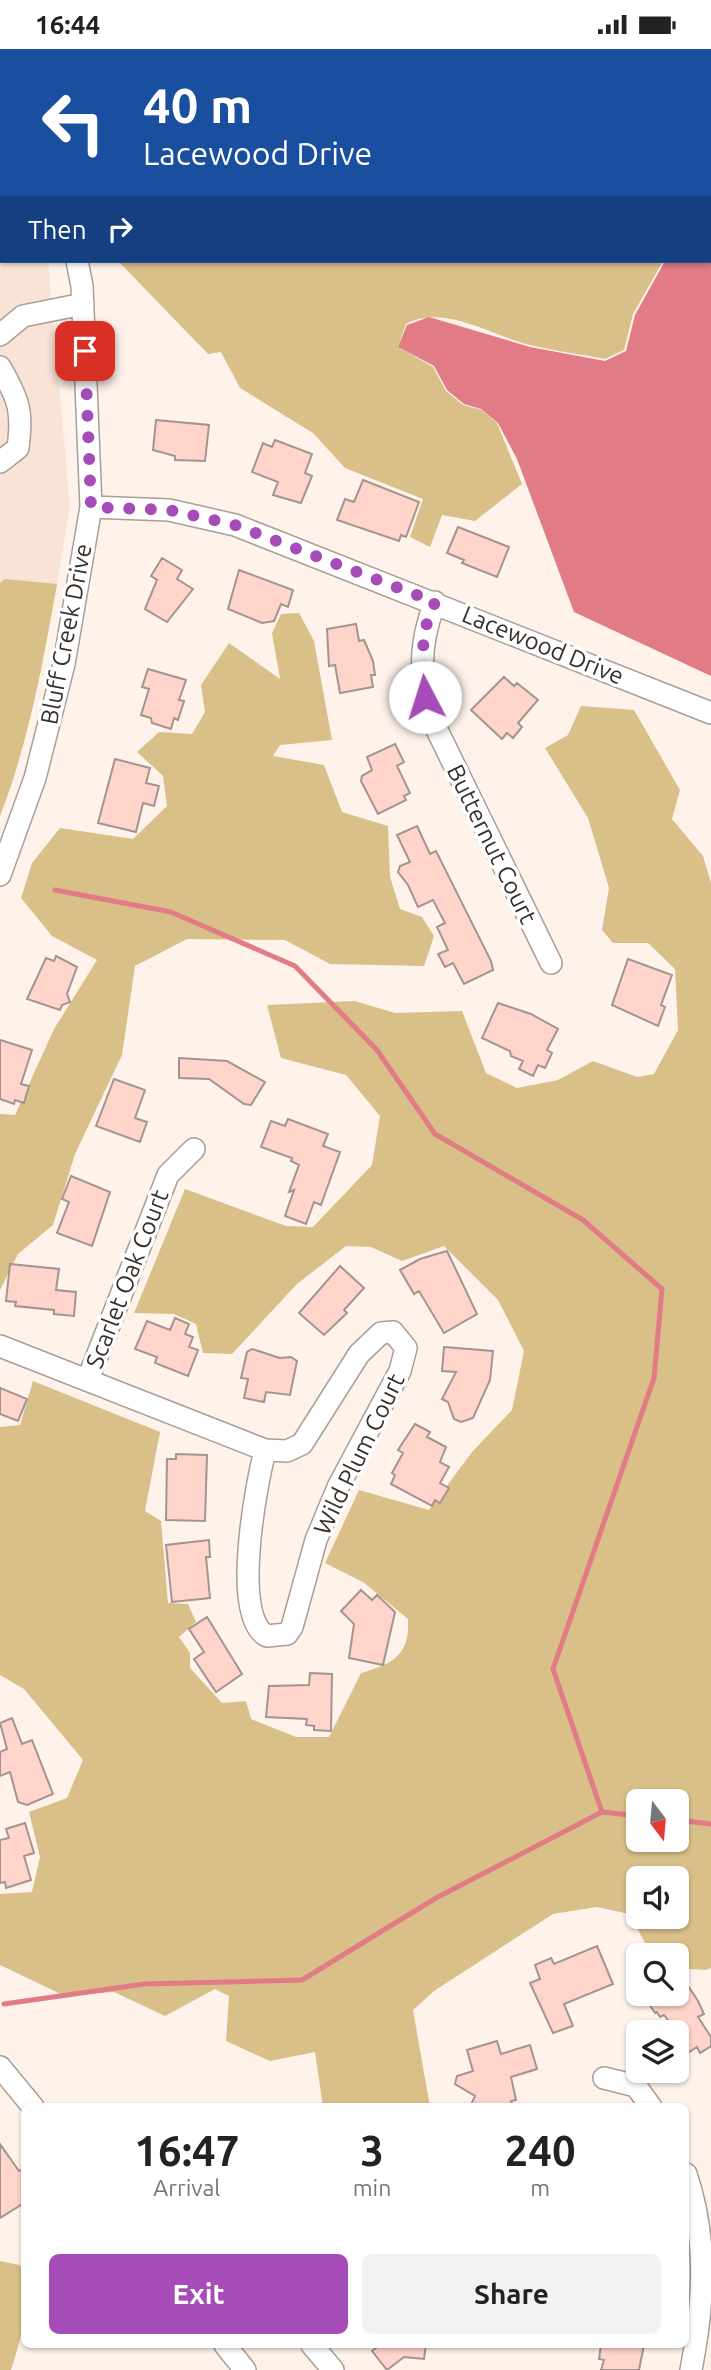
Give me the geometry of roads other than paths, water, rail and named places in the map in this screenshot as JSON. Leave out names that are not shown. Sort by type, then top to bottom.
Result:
[{"type":"street","name":"Bluff Creek Drive","points":[[0,875],[35,778],[61,677],[91,507],[83,305],[77,263]]},
{"type":"street","points":[[0,335],[23,316],[83,305]]},
{"type":"street","points":[[0,367],[16,395],[22,417],[18,448],[0,462]]},
{"type":"street","name":"Lacewood Drive","points":[[91,507],[169,510],[235,525],[711,713]]},
{"type":"street","name":"Butternut Court","points":[[435,602],[423,634],[425,697],[438,732],[551,963]]},
{"type":"street","name":"Scarlet Oak Court","points":[[88,1379],[168,1175],[194,1149]]},
{"type":"street","name":"Wild Plum Court","points":[[0,1346],[265,1450],[287,1451],[302,1444],[371,1339],[381,1333],[393,1332],[400,1338],[405,1348],[400,1371],[338,1487],[316,1540],[292,1627],[287,1634],[277,1637],[260,1632],[255,1625],[252,1609],[248,1533],[265,1450]]},
{"type":"street","points":[[0,2067],[30,2103]]},
{"type":"street","points":[[604,2078],[636,2086],[648,2103]]},
{"type":"street","points":[[689,2185],[701,2234],[706,2300],[704,2339],[691,2370]]},
{"type":"street","points":[[227,2348],[245,2370]]},
{"type":"street","points":[[315,2348],[333,2370]]},
{"type":"waterway","points":[[55,890],[171,912],[295,966],[377,1050],[435,1134],[583,1220],[662,1289],[654,1378],[553,1669],[602,1812],[626,1815]]},
{"type":"waterway","points":[[4,2004],[144,1984],[302,1980],[436,1898],[602,1812]]},
{"type":"waterway","points":[[690,1822],[711,1824]]}]
